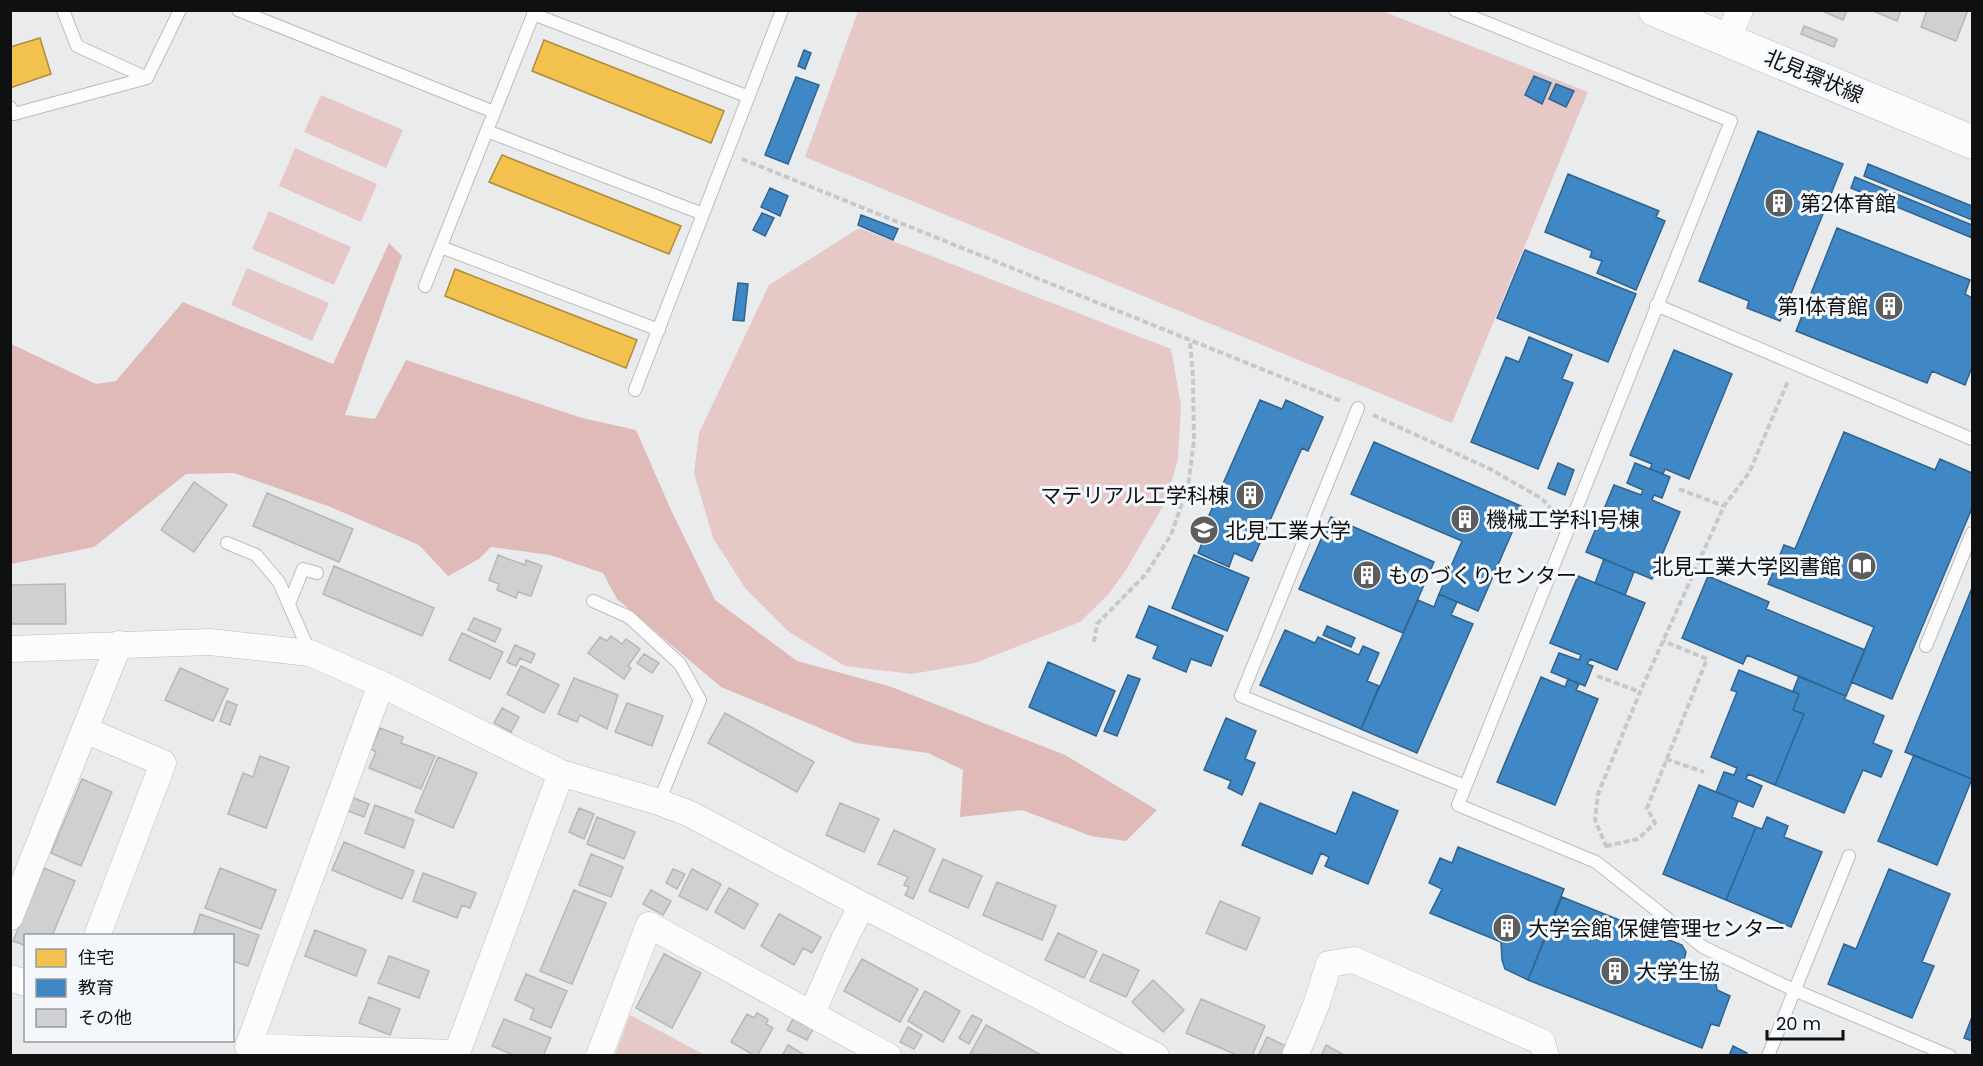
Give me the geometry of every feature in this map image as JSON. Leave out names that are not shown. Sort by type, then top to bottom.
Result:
[{"type":"main road","name":"北見環状線","points":[[1655,10],[1972,142]]},
{"type":"street","points":[[1727,40],[1740,10]]},
{"type":"street","points":[[10,649],[210,642],[310,652],[381,684],[561,773],[659,802],[690,814],[853,922],[1156,1056]]},
{"type":"street","points":[[10,917],[119,644]]},
{"type":"street","points":[[381,684],[248,1047],[457,1053],[561,773]]},
{"type":"street","points":[[86,730],[162,762],[98,934]]},
{"type":"street","points":[[813,1013],[853,922]]},
{"type":"street","points":[[599,1056],[650,925],[888,1056]]},
{"type":"street","points":[[1295,1056],[1316,1005],[1329,964],[1354,960],[1542,1042],[1546,1056]]},
{"type":"lane","points":[[63,10],[76,46],[147,78]]},
{"type":"lane","points":[[10,107],[14,114],[147,78],[180,10]]},
{"type":"lane","points":[[238,10],[494,112]]},
{"type":"lane","points":[[635,390],[782,10]]},
{"type":"lane","points":[[1455,10],[1731,121],[1458,805],[1596,862],[1703,947],[1794,990],[1950,1056]]},
{"type":"lane","points":[[425,286],[534,12],[748,97]]},
{"type":"lane","points":[[487,131],[704,214]]},
{"type":"lane","points":[[441,247],[658,330]]},
{"type":"lane","points":[[1656,305],[1972,439]]},
{"type":"lane","points":[[1358,408],[1241,696],[1465,786]]},
{"type":"lane","points":[[1926,646],[1972,533]]},
{"type":"lane","points":[[227,543],[256,555],[279,582],[310,652]]},
{"type":"lane","points":[[289,604],[303,568],[317,573]]},
{"type":"lane","points":[[593,601],[629,617],[680,664],[700,700],[659,802]]},
{"type":"lane","points":[[1768,1056],[1849,856]]},
{"type":"path","points":[[726,153],[1358,408],[1491,470],[1531,492],[1541,498],[1568,527]]},
{"type":"path","points":[[1094,642],[1097,624],[1146,574],[1171,535],[1188,486],[1194,441],[1190,340]]},
{"type":"path","points":[[1606,846],[1595,820],[1598,794],[1724,506],[1749,473],[1795,364]]},
{"type":"path","points":[[1679,489],[1724,506]]},
{"type":"path","points":[[1596,862],[1606,846],[1638,839],[1655,824],[1647,808],[1707,659],[1664,641]]},
{"type":"path","points":[[1597,676],[1641,692]]},
{"type":"path","points":[[1666,759],[1704,772]]},
{"type":"shaded area","points":[[858,11],[1382,11],[1588,92],[1452,423],[805,157]]},
{"type":"shaded area","points":[[321,95],[403,130],[386,168],[304,132]]},
{"type":"shaded area","points":[[295,148],[377,184],[361,222],[279,186]]},
{"type":"shaded area","points":[[269,211],[351,247],[334,285],[252,249]]},
{"type":"shaded area","points":[[859,228],[1171,349],[1181,405],[1178,459],[1166,501],[1126,570],[1108,595],[1080,622],[975,663],[912,674],[845,666],[789,632],[745,588],[713,538],[694,473],[699,433],[769,285]]},
{"type":"shaded area","points":[[389,243],[402,256],[345,415],[375,419],[406,360],[582,418],[636,430],[671,510],[715,600],[797,661],[889,686],[1065,755],[1157,810],[1126,841],[1091,836],[1022,810],[960,817],[963,770],[928,753],[856,743],[721,687],[617,599],[603,573],[550,555],[491,547],[479,559],[448,576],[419,545],[328,506],[234,473],[186,474],[94,547],[11,564],[11,344],[96,384],[116,381],[183,302],[333,364]]},
{"type":"shaded area","points":[[247,268],[329,303],[312,341],[231,305]]},
{"type":"shaded area","points":[[630,1015],[705,1055],[615,1055]]},
{"type":"building: 住宅","points":[[40,38],[51,74],[10,88],[10,47]]},
{"type":"building: 住宅","points":[[544,40],[724,111],[711,143],[532,71]]},
{"type":"building: 住宅","points":[[502,155],[681,226],[669,254],[489,182]]},
{"type":"building: 住宅","points":[[455,269],[637,340],[626,368],[445,296]]},
{"type":"building: 教育","points":[[804,50],[811,53],[805,69],[798,66]]},
{"type":"building: 教育","points":[[1534,76],[1551,83],[1542,104],[1525,95]]},
{"type":"building: 教育","points":[[796,77],[819,85],[788,164],[765,155]]},
{"type":"building: 教育","points":[[1556,84],[1574,91],[1566,107],[1549,99]]},
{"type":"building: 教育","name":"第2体育館","points":[[1758,131],[1843,164],[1780,321],[1747,308],[1749,301],[1699,281]]},
{"type":"building: 教育","points":[[1868,164],[1972,206],[1972,220],[1864,176]]},
{"type":"building: 教育","points":[[1568,174],[1659,211],[1656,217],[1665,221],[1636,290],[1597,273],[1602,261],[1590,257],[1592,251],[1545,232]]},
{"type":"building: 教育","points":[[1855,177],[1972,225],[1972,238],[1851,188]]},
{"type":"building: 教育","points":[[770,188],[788,196],[780,216],[761,207]]},
{"type":"building: 教育","points":[[762,213],[774,218],[765,236],[753,230]]},
{"type":"building: 教育","points":[[861,215],[898,229],[893,240],[858,225]]},
{"type":"building: 教育","name":"第1体育館","points":[[1837,228],[1970,280],[1965,294],[1972,298],[1972,367],[1965,385],[1932,371],[1927,383],[1796,331]]},
{"type":"building: 教育","points":[[1525,250],[1636,294],[1608,362],[1497,318]]},
{"type":"building: 教育","points":[[738,283],[748,284],[744,321],[733,320]]},
{"type":"building: 教育","points":[[1529,337],[1572,355],[1562,379],[1573,383],[1538,469],[1471,442],[1506,357],[1519,362]]},
{"type":"building: 教育","points":[[1674,350],[1732,374],[1689,479],[1665,469],[1663,474],[1650,469],[1652,464],[1630,455]]},
{"type":"building: 教育","name":"マテリアル工学科棟","points":[[1260,400],[1282,409],[1286,400],[1323,417],[1308,451],[1302,448],[1252,561],[1234,553],[1229,567],[1198,553],[1203,540],[1199,538]]},
{"type":"building: 教育","name":"北見工業大学図書館","points":[[1844,432],[1935,470],[1940,459],[1972,473],[1972,508],[1892,699],[1851,682],[1874,627],[1768,584],[1784,545],[1795,549]]},
{"type":"building: 教育","name":"機械工学科1号棟","points":[[1374,442],[1523,507],[1478,611],[1439,594],[1462,541],[1351,494]]},
{"type":"building: 教育","points":[[1558,463],[1574,470],[1565,495],[1548,488]]},
{"type":"building: 教育","points":[[1635,463],[1670,477],[1662,498],[1654,495],[1652,500],[1680,512],[1652,579],[1586,552],[1614,485],[1641,495],[1643,490],[1627,483]]},
{"type":"building: 教育","name":"ものづくりセンター","points":[[1331,517],[1434,562],[1403,633],[1299,589]]},
{"type":"building: 教育","points":[[1194,555],[1249,578],[1227,631],[1172,608]]},
{"type":"building: 教育","points":[[1604,559],[1634,572],[1625,595],[1595,583]]},
{"type":"building: 教育","points":[[1578,576],[1645,603],[1617,670],[1590,659],[1587,664],[1593,666],[1585,686],[1551,672],[1559,653],[1579,660],[1581,655],[1550,643]]},
{"type":"building: 教育","points":[[1708,576],[1769,602],[1766,609],[1865,650],[1846,696],[1747,655],[1743,664],[1682,638]]},
{"type":"building: 教育","points":[[1972,588],[1972,779],[1905,752]]},
{"type":"building: 教育","points":[[1439,594],[1457,602],[1451,615],[1473,624],[1417,753],[1361,729],[1418,600],[1434,607]]},
{"type":"building: 教育","points":[[1149,606],[1223,636],[1211,666],[1191,659],[1186,672],[1153,658],[1158,646],[1136,637]]},
{"type":"building: 教育","points":[[1327,626],[1355,638],[1351,647],[1323,635]]},
{"type":"building: 教育","points":[[1285,630],[1315,643],[1318,637],[1359,655],[1363,646],[1379,653],[1367,681],[1379,686],[1361,729],[1260,685]]},
{"type":"building: 教育","points":[[1048,662],[1115,691],[1096,736],[1029,707]]},
{"type":"building: 教育","points":[[1739,670],[1799,694],[1793,710],[1804,714],[1775,785],[1748,774],[1746,779],[1762,786],[1753,807],[1716,792],[1724,772],[1734,775],[1737,768],[1711,757],[1737,692],[1731,690]]},
{"type":"building: 教育","points":[[1128,675],[1140,679],[1117,736],[1104,731]]},
{"type":"building: 教育","points":[[1799,676],[1846,696],[1844,699],[1884,716],[1873,743],[1892,751],[1881,777],[1863,770],[1844,813],[1775,785],[1804,714],[1793,710],[1799,694],[1793,691]]},
{"type":"building: 教育","points":[[1541,677],[1565,687],[1568,679],[1579,684],[1576,690],[1598,699],[1555,805],[1497,782]]},
{"type":"building: 教育","points":[[1226,718],[1256,731],[1245,759],[1255,763],[1242,795],[1228,788],[1231,781],[1204,770]]},
{"type":"building: 教育","points":[[1914,755],[1972,779],[1937,865],[1878,841]]},
{"type":"building: 教育","points":[[1699,785],[1738,801],[1732,817],[1756,827],[1726,900],[1663,874]]},
{"type":"building: 教育","points":[[1353,792],[1398,811],[1368,884],[1325,866],[1329,857],[1321,853],[1312,874],[1242,845],[1260,803],[1336,834]]},
{"type":"building: 教育","points":[[1767,817],[1788,826],[1784,837],[1822,852],[1791,927],[1726,900],[1756,827],[1762,829]]},
{"type":"building: 教育","name":"大学会館 保健管理センター","points":[[1458,847],[1564,889],[1528,980],[1505,969],[1501,942],[1430,913],[1442,889],[1429,883],[1440,858],[1452,863]]},
{"type":"building: 教育","points":[[1889,869],[1950,894],[1922,962],[1934,966],[1912,1018],[1828,984],[1844,944],[1856,949]]},
{"type":"building: 教育","name":"大学生協","points":[[1562,897],[1682,945],[1686,952],[1683,964],[1715,978],[1717,990],[1730,996],[1719,1026],[1711,1024],[1702,1048],[1528,980]]},
{"type":"building: 教育","points":[[1972,1017],[1972,1041],[1964,1038]]},
{"type":"building: 教育","points":[[1733,1046],[1747,1053],[1745,1056],[1729,1056]]},
{"type":"building: その他","points":[[1820,10],[1847,10],[1843,20]]},
{"type":"building: その他","points":[[1871,10],[1901,10],[1897,21]]},
{"type":"building: その他","points":[[1927,10],[1968,10],[1956,41],[1921,27]]},
{"type":"building: その他","points":[[1804,26],[1837,39],[1834,47],[1801,34]]},
{"type":"building: その他","points":[[194,482],[227,505],[194,552],[161,530]]},
{"type":"building: その他","points":[[267,493],[353,529],[339,562],[253,526]]},
{"type":"building: その他","points":[[498,555],[525,565],[526,560],[542,566],[531,596],[518,592],[516,598],[497,590],[499,584],[489,580]]},
{"type":"building: その他","points":[[334,566],[434,608],[422,636],[323,594]]},
{"type":"building: その他","points":[[65,584],[66,624],[10,624],[10,585]]},
{"type":"building: その他","points":[[474,618],[501,629],[495,642],[468,630]]},
{"type":"building: その他","points":[[462,633],[503,652],[490,679],[449,660]]},
{"type":"building: その他","points":[[611,636],[622,644],[626,639],[640,649],[628,666],[631,668],[624,679],[588,653],[600,637],[607,641]]},
{"type":"building: その他","points":[[515,645],[535,654],[531,663],[520,658],[516,666],[507,662]]},
{"type":"building: その他","points":[[644,654],[659,663],[652,673],[637,663]]},
{"type":"building: その他","points":[[521,666],[559,685],[544,713],[507,694]]},
{"type":"building: その他","points":[[180,668],[228,689],[213,721],[165,700]]},
{"type":"building: その他","points":[[574,678],[618,695],[607,729],[580,715],[577,722],[558,714]]},
{"type":"building: その他","points":[[227,701],[237,705],[230,725],[220,721]]},
{"type":"building: その他","points":[[627,703],[663,716],[652,746],[615,732]]},
{"type":"building: その他","points":[[502,708],[519,717],[511,732],[494,723]]},
{"type":"building: その他","points":[[725,713],[814,762],[797,792],[708,743]]},
{"type":"building: その他","points":[[380,728],[403,737],[401,743],[435,756],[421,789],[369,768],[376,752],[371,749]]},
{"type":"building: その他","points":[[260,756],[289,767],[266,828],[228,814],[243,773],[253,777]]},
{"type":"building: その他","points":[[438,757],[477,773],[453,828],[415,812]]},
{"type":"building: その他","points":[[82,779],[112,792],[81,866],[51,853]]},
{"type":"building: その他","points":[[351,797],[369,804],[364,817],[346,810]]},
{"type":"building: その他","points":[[840,803],[879,819],[864,852],[826,835]]},
{"type":"building: その他","points":[[375,805],[414,820],[404,848],[365,833]]},
{"type":"building: その他","points":[[579,808],[594,814],[584,839],[569,832]]},
{"type":"building: その他","points":[[597,817],[635,832],[624,859],[587,844]]},
{"type":"building: その他","points":[[894,830],[935,849],[913,899],[905,895],[909,887],[904,885],[908,877],[878,864]]},
{"type":"building: その他","points":[[344,842],[414,871],[402,899],[332,870]]},
{"type":"building: その他","points":[[591,854],[623,867],[611,897],[579,885]]},
{"type":"building: その他","points":[[943,859],[982,876],[968,908],[929,891]]},
{"type":"building: その他","points":[[44,868],[75,881],[53,934],[24,934],[24,945],[13,941]]},
{"type":"building: その他","points":[[220,868],[276,890],[261,929],[205,908]]},
{"type":"building: その他","points":[[673,869],[685,874],[677,889],[666,883]]},
{"type":"building: その他","points":[[692,869],[721,884],[707,910],[679,896]]},
{"type":"building: その他","points":[[423,873],[476,893],[470,908],[462,905],[457,918],[413,901]]},
{"type":"building: その他","points":[[997,882],[1056,906],[1042,940],[983,915]]},
{"type":"building: その他","points":[[729,888],[758,904],[744,929],[715,912]]},
{"type":"building: その他","points":[[574,890],[606,903],[572,984],[540,971]]},
{"type":"building: その他","points":[[651,890],[671,901],[663,915],[643,904]]},
{"type":"building: その他","points":[[1220,901],[1260,918],[1246,950],[1206,933]]},
{"type":"building: その他","points":[[200,914],[259,935],[248,966],[234,962],[234,934],[194,934]]},
{"type":"building: その他","points":[[779,914],[821,937],[812,953],[803,948],[794,965],[761,946]]},
{"type":"building: その他","points":[[315,930],[366,950],[356,976],[305,956]]},
{"type":"building: その他","points":[[1058,933],[1097,951],[1084,978],[1045,960]]},
{"type":"building: その他","points":[[664,954],[701,973],[672,1028],[636,1008]]},
{"type":"building: その他","points":[[1103,954],[1139,970],[1126,997],[1090,981]]},
{"type":"building: その他","points":[[389,956],[429,971],[419,998],[378,983]]},
{"type":"building: その他","points":[[862,959],[918,989],[900,1022],[844,991]]},
{"type":"building: その他","points":[[526,974],[567,991],[551,1028],[530,1019],[534,1009],[515,1000]]},
{"type":"building: その他","points":[[1153,980],[1184,1010],[1163,1032],[1132,1002]]},
{"type":"building: その他","points":[[925,991],[960,1011],[943,1042],[908,1021]]},
{"type":"building: その他","points":[[369,997],[400,1009],[390,1035],[359,1023]]},
{"type":"building: その他","points":[[1201,999],[1265,1026],[1252,1056],[1239,1056],[1186,1033]]},
{"type":"building: その他","points":[[757,1013],[768,1019],[766,1024],[773,1028],[755,1056],[731,1042],[747,1014],[754,1018]]},
{"type":"building: その他","points":[[972,1015],[982,1020],[969,1044],[959,1038]]},
{"type":"building: その他","points":[[504,1019],[551,1038],[543,1056],[516,1056],[492,1046]]},
{"type":"building: その他","points":[[793,1019],[813,1029],[807,1040],[787,1030]]},
{"type":"building: その他","points":[[986,1025],[1043,1056],[970,1054]]},
{"type":"building: その他","points":[[908,1027],[922,1035],[914,1049],[900,1042]]},
{"type":"building: その他","points":[[1267,1037],[1286,1046],[1281,1056],[1258,1056]]},
{"type":"building: その他","points":[[788,1045],[803,1054],[802,1056],[782,1056]]},
{"type":"building: その他","points":[[1326,1045],[1346,1056],[1321,1056]]},
{"type":"place","name":"第2体育館","points":[[1779,203]]},
{"type":"place","name":"第1体育館","points":[[1889,306]]},
{"type":"place","name":"マテリアル工学科棟","points":[[1250,495]]},
{"type":"place","name":"機械工学科1号棟","points":[[1465,519]]},
{"type":"place","name":"北見工業大学","points":[[1204,530]]},
{"type":"place","name":"北見工業大学図書館","points":[[1862,566]]},
{"type":"place","name":"ものづくりセンター","points":[[1367,575]]},
{"type":"place","name":"大学会館 保健管理センター","points":[[1507,928]]},
{"type":"place","name":"大学生協","points":[[1615,971]]}]
